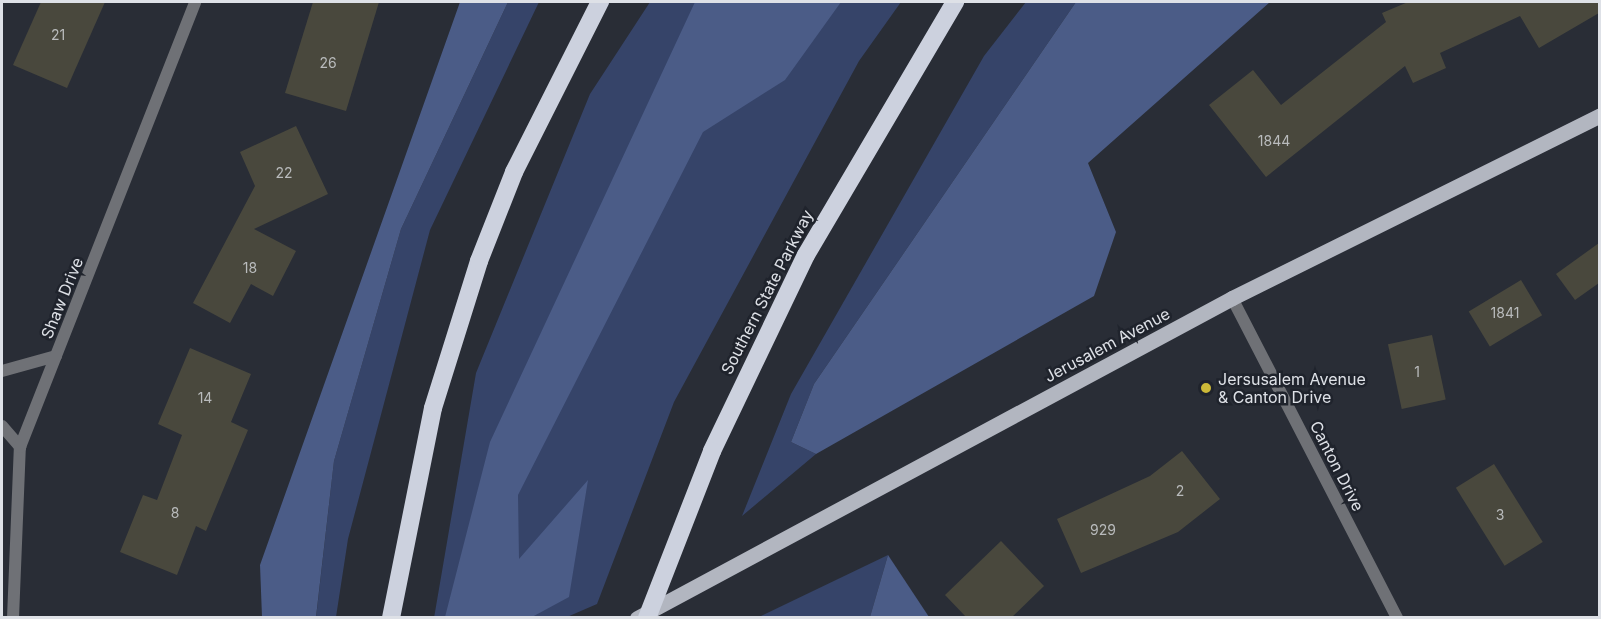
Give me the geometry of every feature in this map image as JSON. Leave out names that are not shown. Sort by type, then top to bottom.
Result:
[{"type":"highway","points":[[391,618],[397,578],[433,408],[479,261],[514,172],[600,2]]},
{"type":"highway","name":"Southern State Parkway","points":[[647,618],[712,451],[806,255],[956,2]]},
{"type":"main road","name":"Jerusalem Avenue","points":[[636,618],[1232,298],[1599,115]]},
{"type":"street","name":"Shaw Drive","points":[[13,618],[20,447],[195,2]]},
{"type":"street","name":"Canton Drive","points":[[1232,298],[1397,618]]},
{"type":"street","points":[[2,371],[56,356]]},
{"type":"street","points":[[2,426],[20,447]]},
{"type":"shaded area","points":[[460,2],[508,2],[401,229],[334,461],[316,617],[262,617],[260,565]]},
{"type":"shaded area","points":[[508,2],[539,2],[430,230],[348,539],[336,617],[316,618],[334,461],[401,229]]},
{"type":"shaded area","points":[[650,2],[901,2],[859,61],[674,402],[597,604],[567,617],[434,618],[476,373],[590,94]]},
{"type":"shaded area","points":[[695,2],[841,2],[785,80],[703,132],[518,495],[519,559],[588,480],[569,597],[532,617],[445,617],[490,442]]},
{"type":"shaded area","points":[[1026,2],[1076,2],[814,384],[791,442],[816,454],[742,516],[791,394],[984,56]]},
{"type":"shaded area","points":[[1076,2],[1270,2],[1088,163],[1116,232],[1094,296],[816,454],[791,442],[814,384]]},
{"type":"shaded area","points":[[888,555],[870,617],[759,617]]},
{"type":"shaded area","points":[[888,555],[929,617],[870,617]]},
{"type":"building","points":[[41,2],[105,2],[67,88],[13,65]]},
{"type":"building","points":[[313,2],[379,2],[346,111],[285,93]]},
{"type":"building","points":[[1408,2],[1599,2],[1599,13],[1539,48],[1520,16],[1440,53],[1446,68],[1413,83],[1405,66],[1266,177],[1209,105],[1253,70],[1281,105],[1386,22],[1382,13]]},
{"type":"building","points":[[296,126],[328,194],[254,229],[296,251],[273,296],[251,284],[230,323],[193,303],[255,186],[240,152]]},
{"type":"building","points":[[1599,243],[1599,283],[1575,300],[1556,274]]},
{"type":"building","points":[[1521,280],[1542,315],[1490,347],[1469,311]]},
{"type":"building","points":[[1432,335],[1446,400],[1402,409],[1388,344]]},
{"type":"building","points":[[190,348],[251,374],[231,422],[248,430],[206,531],[196,526],[177,575],[120,552],[143,495],[157,500],[182,435],[158,424]]},
{"type":"building","points":[[1182,451],[1220,499],[1178,532],[1081,573],[1057,519],[1150,476]]},
{"type":"building","points":[[1494,464],[1543,542],[1505,566],[1456,488]]},
{"type":"building","points":[[1001,541],[1044,586],[1011,618],[967,618],[945,595]]},
{"type":"place","name":"Jersusalem Avenue & Canton Drive","points":[[1206,388]]}]
